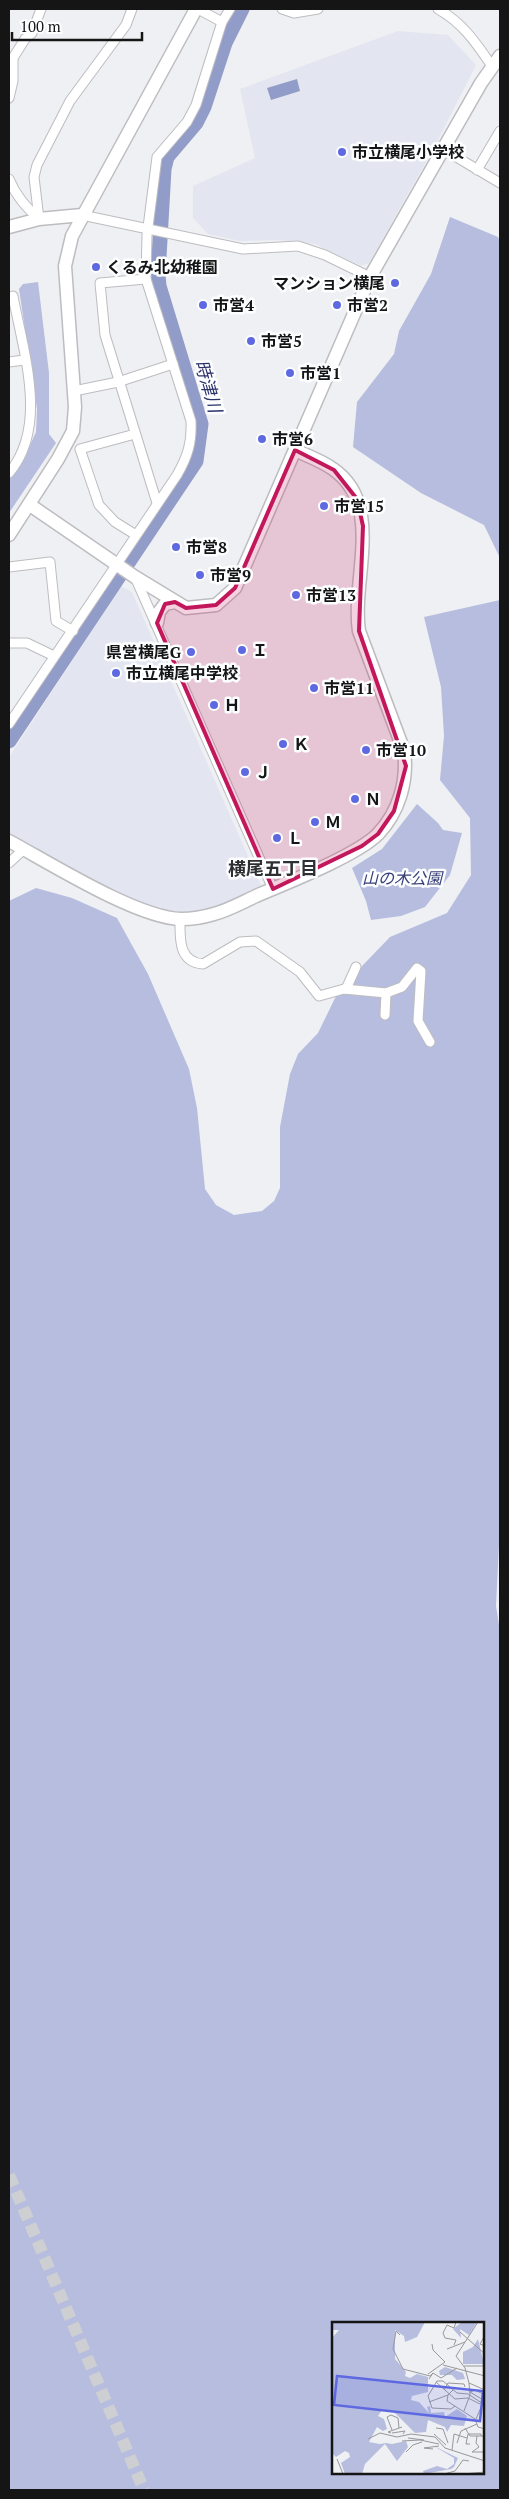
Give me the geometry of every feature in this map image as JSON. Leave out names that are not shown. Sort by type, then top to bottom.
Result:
[{"type":"street","points":[[9,98],[14,81],[13,58],[25,39],[32,33],[41,9]]},
{"type":"street","points":[[39,219],[34,177],[40,158],[70,101],[126,25],[132,9]]},
{"type":"street","points":[[9,535],[30,505],[73,431],[74,391],[65,266],[72,236],[196,9],[222,22]]},
{"type":"street","points":[[9,724],[177,475],[189,453],[192,437],[191,421],[146,278],[150,228],[157,157],[187,122],[196,105],[222,22],[230,9]]},
{"type":"street","points":[[282,9],[294,13],[318,9]]},
{"type":"street","points":[[30,505],[135,577],[186,608],[216,605],[225,599],[235,588],[370,276],[442,149],[496,61],[450,15],[438,9]]},
{"type":"street","points":[[477,170],[500,131]]},
{"type":"street","points":[[442,149],[500,183]]},
{"type":"street","points":[[9,179],[14,193],[39,219]]},
{"type":"street","points":[[9,228],[39,219],[82,215],[243,249],[298,246],[326,255],[370,276]]},
{"type":"street","points":[[146,278],[100,283],[105,335],[157,503]]},
{"type":"street","points":[[9,297],[13,296],[32,411],[24,449],[9,473]]},
{"type":"street","points":[[9,362],[24,360]]},
{"type":"street","points":[[74,391],[118,382],[173,364]]},
{"type":"street","points":[[135,434],[80,449],[99,505],[115,522],[136,535]]},
{"type":"street","points":[[9,841],[142,910],[180,919],[215,914],[273,889],[362,846],[378,834],[394,811],[403,787],[406,766],[404,751],[359,631],[356,616],[363,526],[357,499],[352,489],[334,470],[295,450]]},
{"type":"street","points":[[9,567],[50,562],[56,620],[73,631]]},
{"type":"street","points":[[135,577],[273,889]]},
{"type":"street","points":[[157,624],[158,612],[165,604],[176,602]]},
{"type":"street","points":[[9,643],[27,643],[54,656]]},
{"type":"street","points":[[9,863],[24,849]]},
{"type":"street","points":[[180,919],[180,940],[183,952],[187,958],[197,963],[207,962],[240,942],[256,940],[300,972],[316,994],[346,989],[386,993],[402,987],[417,968],[421,971],[418,1021],[430,1042]]},
{"type":"street","points":[[346,989],[356,967]]},
{"type":"street","points":[[385,1015],[386,993]]},
{"type":"highlighted area","points":[[295,450],[334,470],[357,499],[363,526],[359,631],[406,766],[394,811],[378,834],[362,846],[273,889],[157,623],[165,604],[175,602],[186,608],[216,605],[235,588]]},
{"type":"shaded area","name":"市立横尾小学校","points":[[398,31],[448,35],[476,65],[435,146],[369,263],[361,266],[315,244],[280,240],[240,241],[208,234],[193,218],[193,186],[255,158],[240,89]]},
{"type":"shaded area","points":[[297,79],[300,91],[271,100],[267,88]]},
{"type":"shaded area","name":"市立横尾中学校","points":[[121,586],[132,592],[262,888],[213,909],[177,914],[141,905],[9,836],[9,757]]},
{"type":"green space","points":[[450,217],[498,237],[500,241],[500,558],[484,525],[421,493],[353,447],[357,402],[394,354],[399,331],[431,274]]},
{"type":"green space","points":[[38,282],[49,373],[49,434],[56,443],[9,513],[9,480],[21,465],[36,432],[37,409],[19,289],[23,284]]},
{"type":"green space","points":[[500,600],[500,1524],[496,1606],[500,1631],[500,2490],[9,2490],[9,901],[36,888],[72,898],[117,918],[148,974],[189,1069],[197,1108],[205,1189],[216,1205],[234,1215],[262,1211],[274,1201],[280,1188],[280,1127],[290,1074],[298,1054],[318,1033],[339,990],[390,937],[447,913],[471,875],[470,818],[440,780],[444,736],[441,687],[424,617]]},
{"type":"green space","name":"山の木公園","points":[[417,804],[443,830],[462,833],[450,875],[425,907],[401,916],[371,920],[366,901],[352,868],[382,849]]},
{"type":"waterway","name":"時津川","points":[[9,741],[196,461],[201,424],[159,286],[164,169],[167,157],[196,123],[204,107],[225,43],[242,9]]},
{"type":"tunnel","points":[[9,2175],[144,2490]]},
{"type":"place","name":"市立横尾小学校","points":[[342,152]]},
{"type":"place","name":"くるみ北幼稚園","points":[[96,267]]},
{"type":"place","name":"マンション横尾","points":[[395,283]]},
{"type":"place","name":"市営4","points":[[203,305]]},
{"type":"place","name":"市営2","points":[[337,305]]},
{"type":"place","name":"市営5","points":[[251,341]]},
{"type":"place","name":"市営1","points":[[290,373]]},
{"type":"place","name":"市営6","points":[[262,439]]},
{"type":"place","name":"市営15","points":[[324,506]]},
{"type":"place","name":"市営8","points":[[176,547]]},
{"type":"place","name":"市営9","points":[[200,575]]},
{"type":"place","name":"市営13","points":[[296,595]]},
{"type":"place","name":"Ｉ","points":[[242,650]]},
{"type":"place","name":"県営横尾G","points":[[191,652]]},
{"type":"place","name":"市立横尾中学校","points":[[116,673]]},
{"type":"place","name":"市営11","points":[[314,688]]},
{"type":"place","name":"Ｈ","points":[[214,705]]},
{"type":"place","name":"Ｋ","points":[[283,744]]},
{"type":"place","name":"市営10","points":[[366,750]]},
{"type":"place","name":"Ｊ","points":[[245,772]]},
{"type":"place","name":"Ｎ","points":[[355,799]]},
{"type":"place","name":"Ｍ","points":[[315,822]]},
{"type":"place","name":"Ｌ","points":[[277,838]]},
{"type":"district","name":"横尾五丁目","points":[[273,868]]}]
